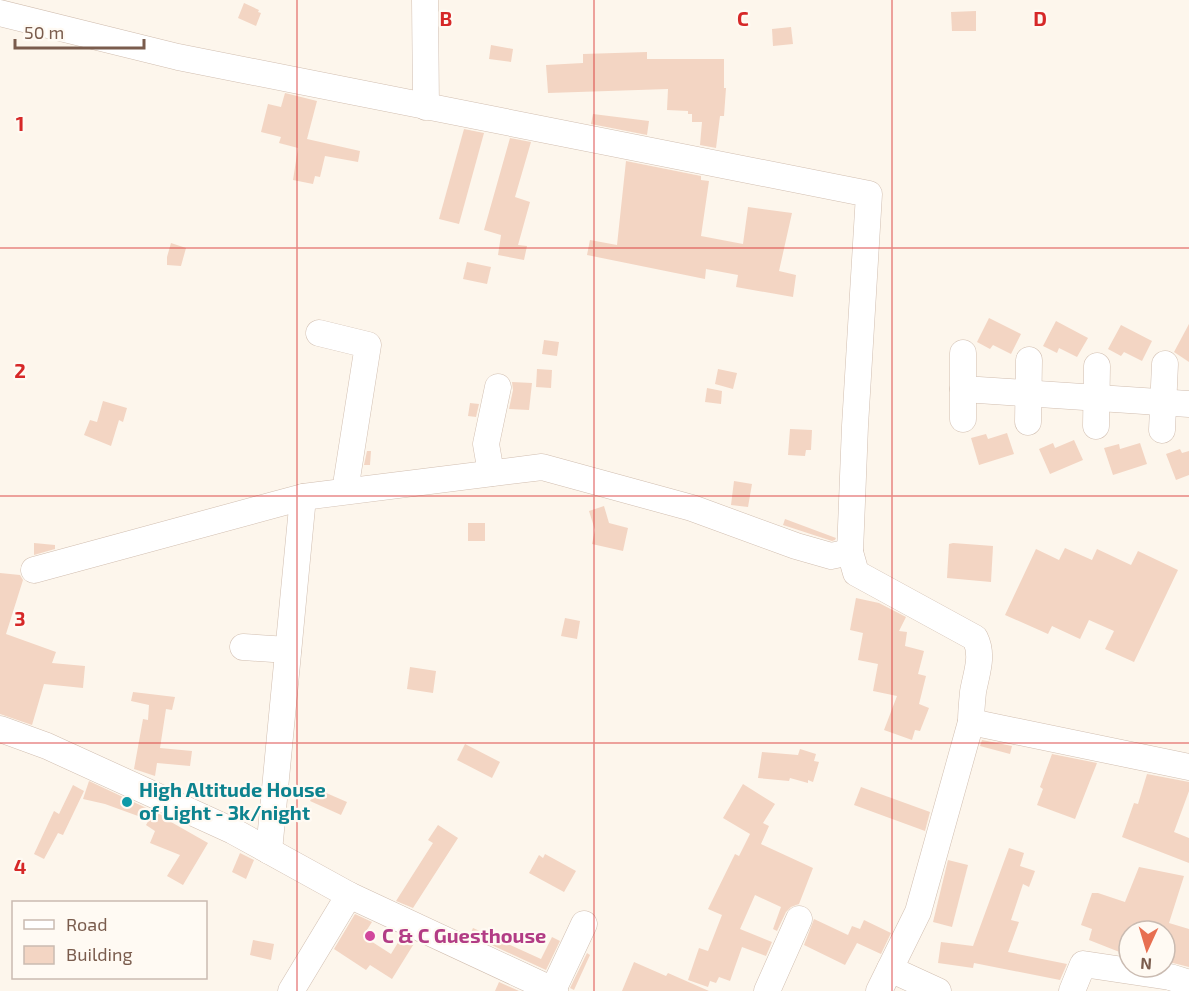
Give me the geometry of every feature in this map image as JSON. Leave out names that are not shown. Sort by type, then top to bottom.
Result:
[{"type":"street","points":[[425,0],[426,106]]},
{"type":"street","points":[[0,13],[177,57],[869,194],[855,415],[850,552],[856,573],[975,638],[979,653],[971,722],[918,912],[884,980],[938,991]]},
{"type":"street","points":[[319,333],[368,345],[345,491]]},
{"type":"street","points":[[963,353],[963,418]]},
{"type":"street","points":[[1028,422],[1029,360]]},
{"type":"street","points":[[1162,430],[1165,364]]},
{"type":"street","points":[[1096,426],[1097,366]]},
{"type":"street","points":[[491,473],[486,444],[498,387]]},
{"type":"street","points":[[963,389],[1189,404]]},
{"type":"street","points":[[34,570],[303,496],[542,467],[692,508],[796,546],[831,556],[850,552]]},
{"type":"street","points":[[269,851],[303,496]]},
{"type":"street","points":[[243,647],[288,650]]},
{"type":"street","points":[[971,722],[1189,767]]},
{"type":"street","points":[[0,729],[47,746],[233,831],[350,895],[554,991],[584,924]]},
{"type":"street","points":[[291,991],[350,895]]},
{"type":"street","points":[[767,991],[799,919]]},
{"type":"street","points":[[1072,991],[1083,964],[1170,977],[1189,983]]},
{"type":"building","points":[[244,3],[261,13],[256,26],[238,18]]},
{"type":"building","points":[[976,11],[976,31],[952,31],[951,12]]},
{"type":"building","points":[[791,27],[793,44],[773,46],[772,29]]},
{"type":"building","points":[[491,45],[513,49],[511,62],[489,59]]},
{"type":"building","points":[[647,52],[647,59],[724,59],[724,88],[726,88],[724,116],[720,116],[716,148],[700,145],[702,122],[692,122],[692,114],[688,114],[688,111],[667,110],[668,89],[548,93],[546,65],[583,63],[583,54]]},
{"type":"building","points":[[285,93],[317,101],[307,139],[360,151],[358,162],[325,156],[320,177],[315,176],[313,184],[293,180],[298,148],[279,143],[281,137],[261,132],[268,104],[281,107]]},
{"type":"building","points":[[593,114],[649,121],[647,135],[591,124]]},
{"type":"building","points":[[464,129],[484,133],[459,224],[439,219]]},
{"type":"building","points":[[510,138],[531,142],[515,197],[530,202],[518,245],[527,246],[524,260],[498,255],[501,235],[484,230]]},
{"type":"building","points":[[626,161],[701,176],[701,180],[709,181],[701,236],[743,244],[748,207],[792,213],[779,271],[796,275],[793,297],[736,287],[738,275],[706,269],[705,279],[587,255],[590,240],[617,245]]},
{"type":"building","points":[[171,243],[186,248],[181,266],[167,265]]},
{"type":"building","points":[[467,262],[491,267],[487,284],[463,279]]},
{"type":"building","points":[[989,318],[1021,334],[1011,354],[993,345],[990,349],[977,342]]},
{"type":"building","points":[[1056,321],[1088,338],[1077,357],[1059,348],[1057,353],[1043,346]]},
{"type":"building","points":[[1189,324],[1189,362],[1174,352]]},
{"type":"building","points":[[1121,325],[1152,341],[1142,361],[1124,352],[1121,356],[1108,349]]},
{"type":"building","points":[[544,340],[559,342],[557,356],[542,354]]},
{"type":"building","points":[[537,369],[552,370],[551,388],[536,387]]},
{"type":"building","points":[[718,369],[737,373],[733,389],[715,384]]},
{"type":"building","points":[[512,382],[532,383],[529,410],[509,409],[513,390]]},
{"type":"building","points":[[707,388],[722,391],[721,404],[705,402]]},
{"type":"building","points":[[103,401],[127,408],[123,422],[119,420],[111,446],[84,435],[90,420],[97,422]]},
{"type":"building","points":[[470,403],[479,404],[476,417],[468,416]]},
{"type":"building","points":[[790,429],[812,430],[811,450],[806,450],[805,456],[788,455]]},
{"type":"building","points":[[1007,433],[1014,454],[979,465],[971,438],[986,434],[988,439]]},
{"type":"building","points":[[1074,440],[1083,460],[1050,474],[1039,449],[1053,443],[1055,448]]},
{"type":"building","points":[[1140,443],[1147,464],[1113,475],[1104,448],[1119,444],[1120,449]]},
{"type":"building","points":[[1180,449],[1182,453],[1189,451],[1189,475],[1176,480],[1166,454]]},
{"type":"building","points":[[367,451],[371,451],[370,465],[364,465]]},
{"type":"building","points":[[734,481],[752,484],[748,507],[731,505]]},
{"type":"building","points":[[604,506],[609,523],[628,528],[623,551],[592,544],[595,530],[589,511]]},
{"type":"building","points":[[785,519],[836,538],[832,541],[783,525]]},
{"type":"building","points":[[468,523],[485,523],[485,541],[468,541]]},
{"type":"building","points":[[34,543],[55,545],[55,549],[34,555]]},
{"type":"building","points":[[949,544],[993,546],[991,582],[947,578]]},
{"type":"building","points":[[1065,548],[1092,560],[1097,549],[1131,565],[1138,551],[1178,570],[1134,662],[1105,649],[1114,631],[1089,620],[1080,639],[1052,626],[1048,634],[1005,615],[1036,549],[1059,560]]},
{"type":"building","points":[[0,573],[20,575],[23,580],[6,634],[56,652],[52,663],[85,666],[83,688],[44,684],[32,725],[0,714]]},
{"type":"building","points":[[856,598],[879,603],[906,617],[899,631],[907,632],[905,646],[924,651],[918,674],[926,676],[919,704],[929,708],[920,731],[915,730],[912,740],[884,730],[897,696],[873,691],[878,664],[858,660],[863,633],[850,630]]},
{"type":"building","points":[[565,618],[580,621],[577,639],[561,636]]},
{"type":"building","points":[[410,667],[436,671],[433,693],[407,689]]},
{"type":"building","points":[[133,692],[175,697],[172,710],[166,709],[160,748],[192,751],[190,766],[157,763],[155,776],[134,769],[143,719],[148,720],[149,705],[131,701]]},
{"type":"building","points":[[982,740],[1012,746],[1010,754],[980,746]]},
{"type":"building","points":[[465,744],[500,762],[492,778],[457,760]]},
{"type":"building","points":[[800,749],[816,754],[814,761],[819,762],[813,782],[808,780],[808,783],[790,778],[789,781],[758,778],[762,752],[798,755]]},
{"type":"building","points":[[1052,754],[1097,763],[1075,819],[1037,805],[1043,789],[1040,787]]},
{"type":"building","points":[[1147,774],[1189,782],[1189,791],[1174,832],[1189,838],[1189,863],[1122,837],[1134,803],[1138,804]]},
{"type":"building","points":[[89,781],[172,820],[171,822],[208,843],[183,885],[167,876],[180,855],[150,843],[155,831],[146,825],[149,820],[105,804],[83,799]]},
{"type":"building","points":[[743,784],[775,804],[763,823],[769,826],[761,844],[813,868],[799,904],[786,912],[777,931],[773,929],[781,907],[755,895],[740,929],[772,942],[766,956],[742,947],[730,981],[719,977],[716,983],[710,981],[708,987],[688,980],[699,948],[708,951],[722,915],[708,909],[735,854],[739,856],[750,834],[723,818]]},
{"type":"building","points":[[73,785],[84,791],[63,835],[58,833],[44,859],[34,854],[54,811],[59,814]]},
{"type":"building","points":[[861,787],[930,812],[925,831],[854,805]]},
{"type":"building","points":[[317,789],[347,802],[341,815],[310,801]]},
{"type":"building","points":[[438,825],[458,838],[413,908],[396,901],[433,843],[428,840]]},
{"type":"building","points":[[1009,848],[1024,853],[1020,866],[1035,871],[1029,887],[1023,884],[1011,920],[1019,922],[1008,952],[1067,964],[1060,980],[974,963],[973,968],[938,963],[941,942],[973,946]]},
{"type":"building","points":[[240,853],[254,860],[246,879],[232,872]]},
{"type":"building","points":[[545,854],[576,871],[564,892],[529,873],[539,855],[543,858]]},
{"type":"building","points":[[948,860],[968,865],[952,927],[933,922]]},
{"type":"building","points":[[1139,867],[1184,876],[1170,919],[1117,919],[1117,951],[1089,940],[1092,929],[1081,925],[1092,893],[1125,902]]},
{"type":"building","points":[[355,914],[372,922],[363,936],[391,954],[402,936],[415,942],[392,979],[370,965],[366,970],[334,949]]},
{"type":"building","points":[[814,919],[848,935],[852,926],[860,929],[864,920],[891,933],[881,954],[857,943],[845,965],[804,945]]},
{"type":"building","points":[[1177,925],[1189,929],[1189,967],[1177,964]]},
{"type":"building","points":[[473,928],[541,959],[552,937],[560,941],[546,970],[470,935]]},
{"type":"building","points":[[253,940],[274,944],[271,960],[250,955]]},
{"type":"building","points":[[587,953],[590,955],[574,990],[570,988]]},
{"type":"building","points":[[634,962],[666,976],[668,973],[709,991],[622,991]]},
{"type":"building","points":[[499,982],[519,991],[495,991]]},
{"type":"place","name":"High Altitude House of Light - 3k/night","points":[[127,802]]},
{"type":"place","name":"C & C Guesthouse","points":[[370,936]]}]
